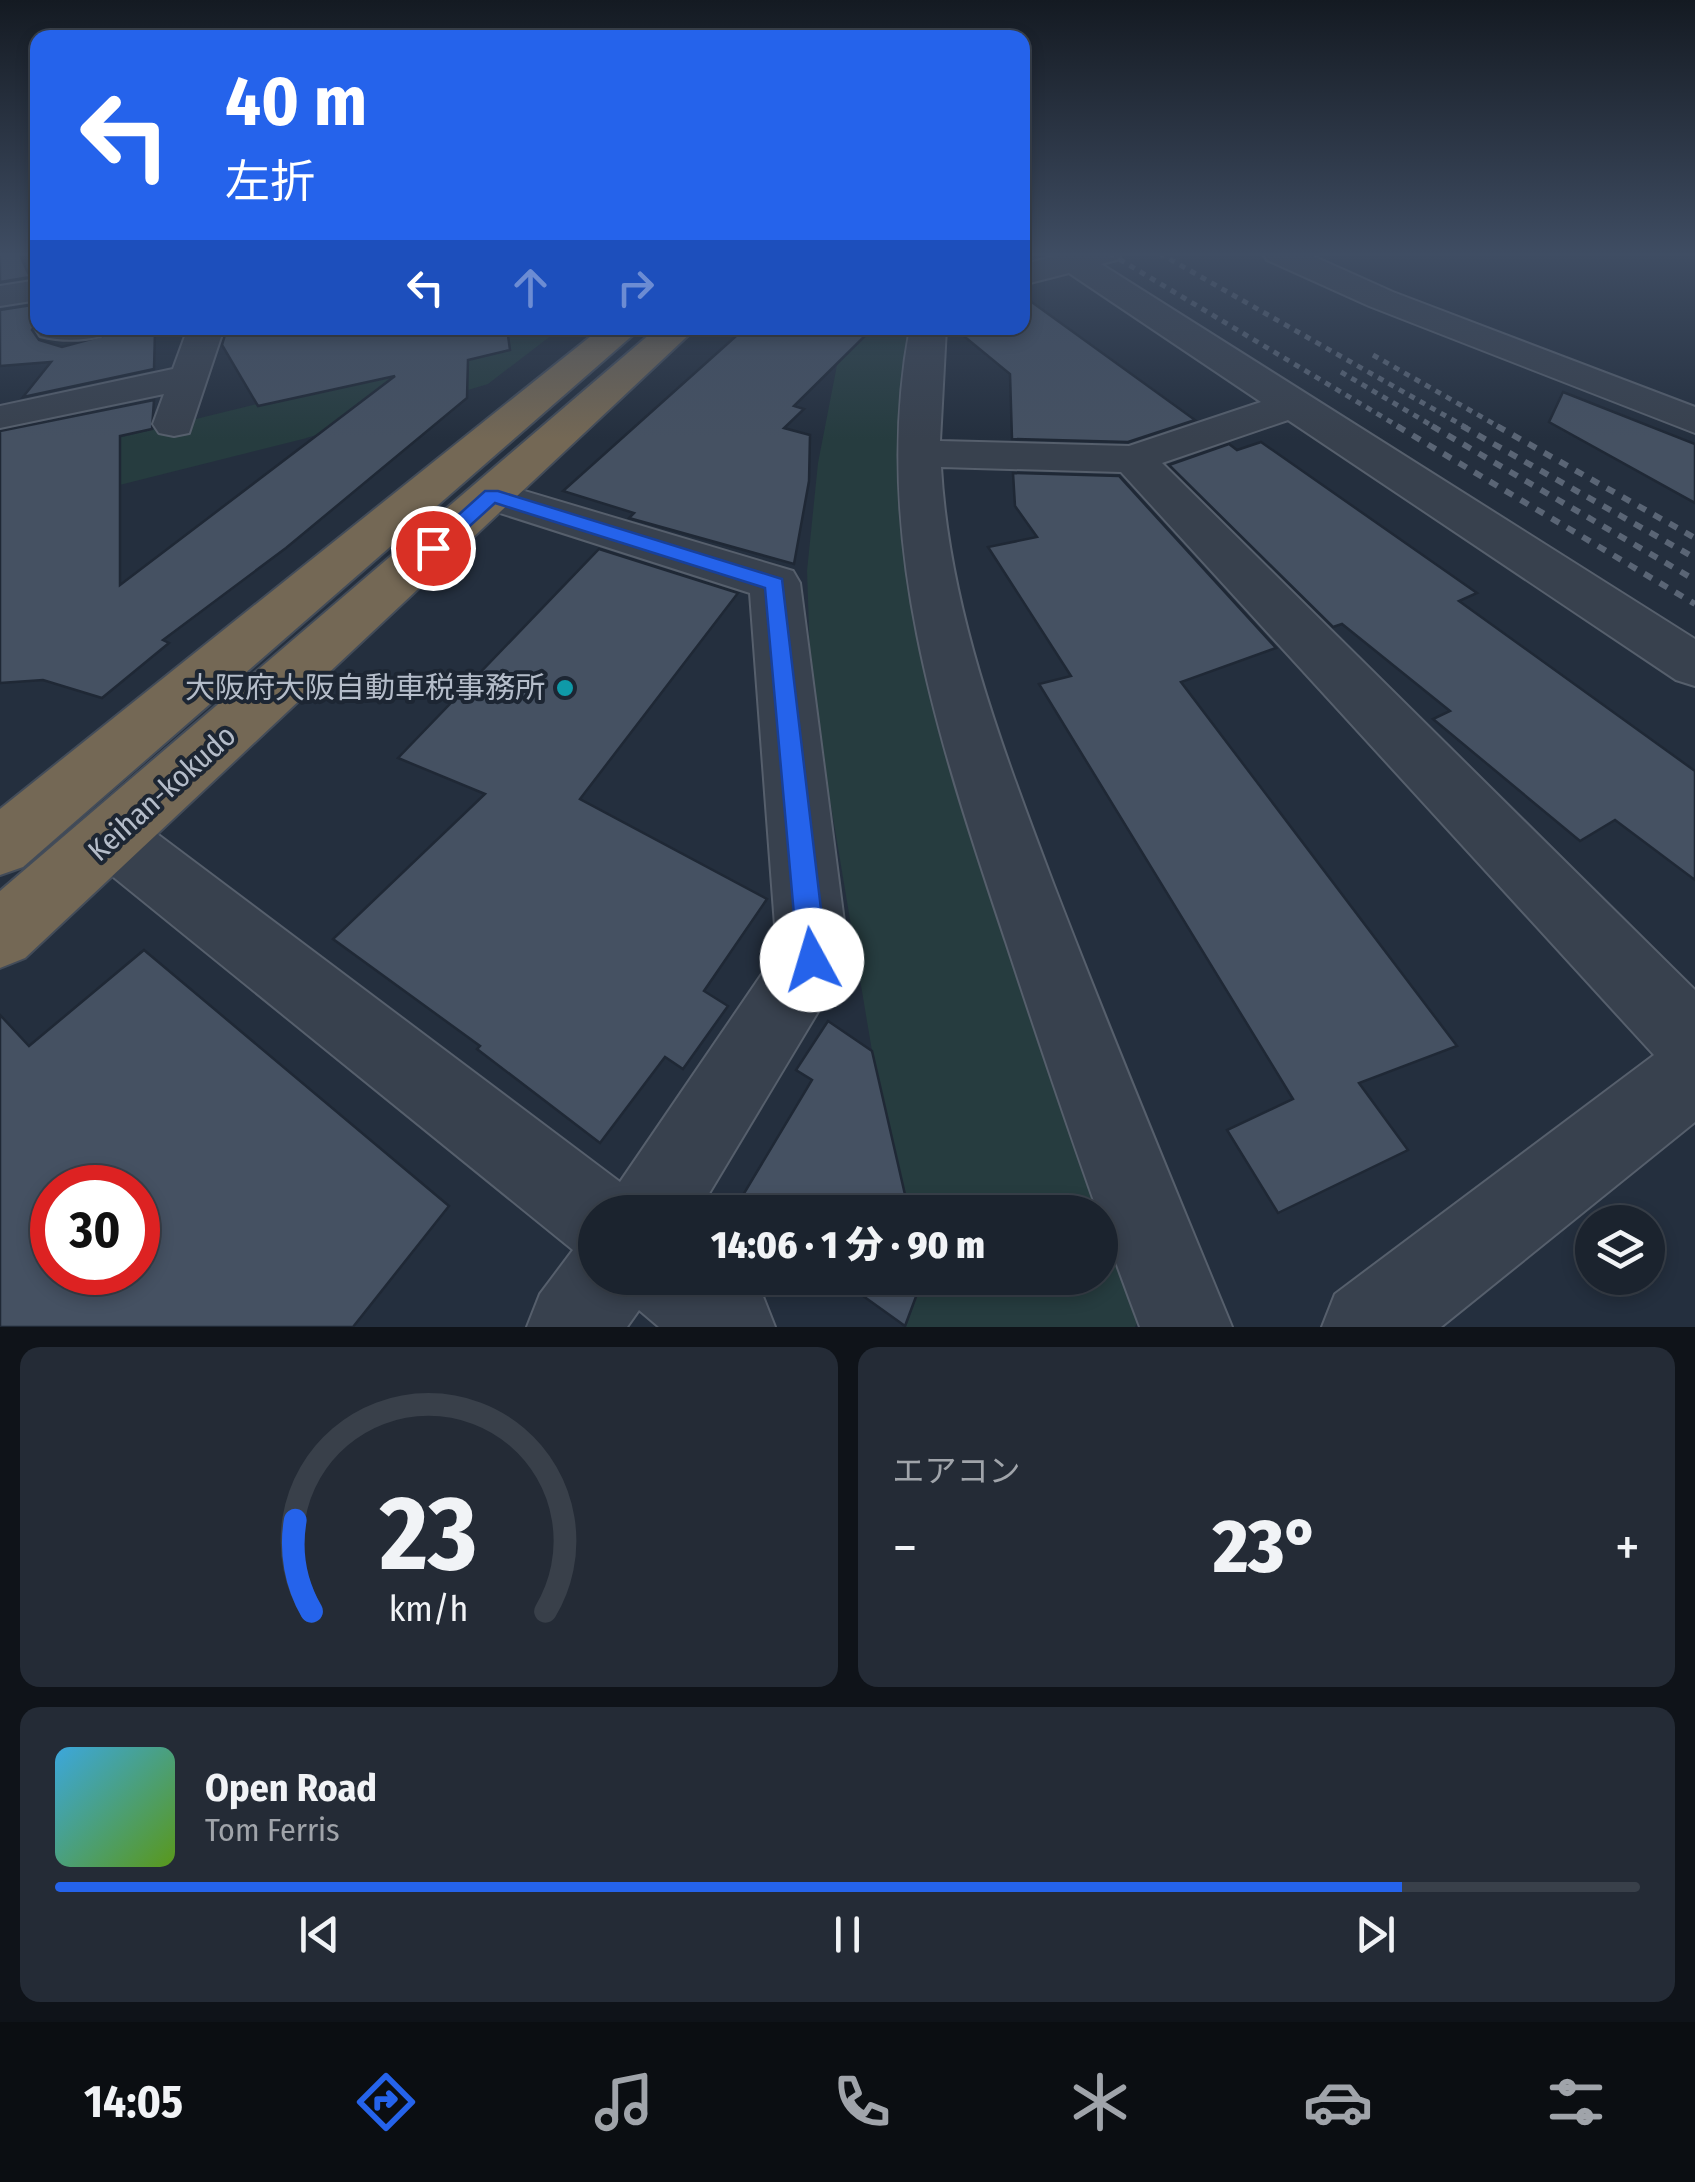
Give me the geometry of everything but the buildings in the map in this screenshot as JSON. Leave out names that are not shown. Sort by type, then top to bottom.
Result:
[{"type":"highway","name":"Keihan-kokudo","points":[[0,847],[615,335]]},
{"type":"highway","name":"Keihan-kokudo","points":[[0,935],[113,838],[670,335]]},
{"type":"street","points":[[1168,315],[1291,405],[1695,666]]},
{"type":"street","points":[[1420,315],[1695,421]]},
{"type":"street","points":[[174,424],[204,335]]},
{"type":"street","points":[[927,335],[922,371],[924,530],[944,633],[1009,853],[1120,1166],[1186,1327]]},
{"type":"street","points":[[6,417],[189,377]]},
{"type":"street","points":[[921,453],[1132,460],[1291,405]]},
{"type":"street","points":[[1132,460],[1695,1044]]},
{"type":"street","points":[[491,496],[775,584],[812,960],[661,1195]]},
{"type":"street","points":[[113,838],[578,1203]]},
{"type":"street","points":[[1368,1327],[1695,1072]]},
{"type":"street","points":[[573,1327],[595,1295]]},
{"type":"street","points":[[691,1295],[730,1327]]},
{"type":"green space","points":[[489,335],[552,335],[488,384],[303,439],[0,515],[0,467],[310,391]]},
{"type":"green space","points":[[857,335],[916,335],[911,371],[908,522],[1105,1195],[905,1195],[872,1051],[811,686],[807,571],[818,463],[837,365]]},
{"type":"green space","points":[[1118,1238],[1141,1316],[1135,1327],[906,1327],[917,1295],[1118,1295]]},
{"type":"railway","points":[[1212,315],[1401,428]]},
{"type":"railway","points":[[1268,315],[1467,428]]},
{"type":"railway","points":[[1373,355],[1501,428]]},
{"type":"railway","points":[[1341,372],[1436,428]]},
{"type":"railway","points":[[1397,426],[1695,604]]},
{"type":"railway","points":[[1432,426],[1695,580]]},
{"type":"railway","points":[[1462,426],[1695,558]]},
{"type":"railway","points":[[1497,426],[1695,538]]},
{"type":"place","name":"大阪府大阪自動車税事務所","points":[[565,688]]},
{"type":"route","points":[[433,548],[491,496],[775,584],[812,960]]}]
